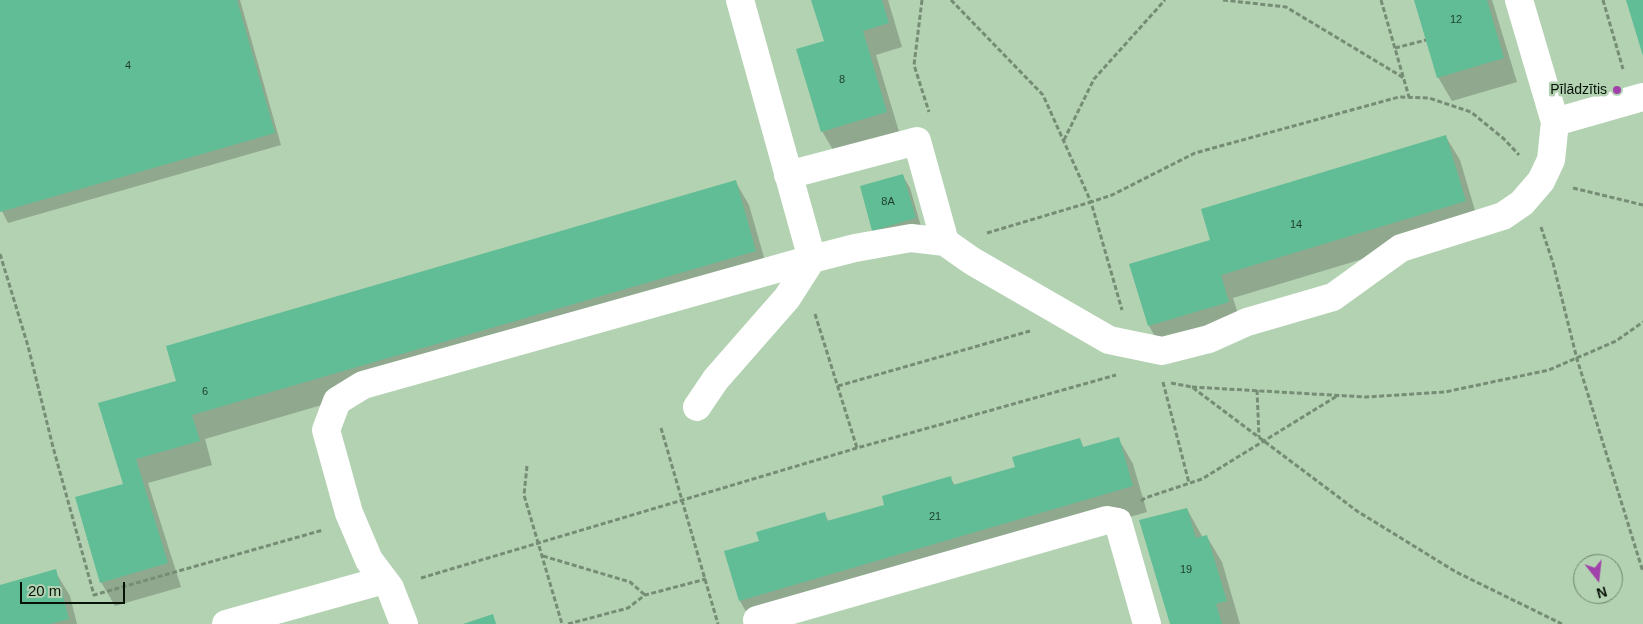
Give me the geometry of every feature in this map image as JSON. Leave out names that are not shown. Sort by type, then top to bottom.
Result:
[{"type":"street","points":[[697,407],[716,378],[797,285],[812,259],[740,0]]},
{"type":"street","points":[[404,624],[387,584],[369,560],[352,521],[326,430],[337,401],[363,385],[812,259],[855,248],[911,238],[945,242],[972,261],[1070,319],[1110,340],[1133,347],[1162,351],[1209,339],[1247,322],[1333,297],[1401,248],[1503,216],[1522,203],[1542,181],[1550,160],[1555,122],[1519,0]]},
{"type":"street","points":[[1555,122],[1637,99]]},
{"type":"street","points":[[788,175],[917,141],[945,242]]},
{"type":"street","points":[[757,620],[1107,520],[1118,522],[1147,624]]},
{"type":"street","points":[[226,624],[387,584]]},
{"type":"path","points":[[951,0],[1043,95],[1091,202],[1133,347]]},
{"type":"path","points":[[1064,141],[1094,79],[1165,0]]},
{"type":"path","points":[[1223,0],[1286,7],[1404,78]]},
{"type":"path","points":[[1381,0],[1410,97]]},
{"type":"path","points":[[1602,0],[1637,99]]},
{"type":"path","points":[[1395,48],[1426,40]]},
{"type":"path","points":[[945,242],[967,238],[1112,195],[1196,153],[1399,97],[1429,98],[1471,112],[1504,139],[1542,181],[1643,205]]},
{"type":"path","points":[[1522,203],[1541,228],[1553,263],[1577,359],[1643,572]]},
{"type":"path","points":[[0,254],[28,346],[53,447],[94,595],[352,521]]},
{"type":"path","points":[[797,285],[810,298],[857,448]]},
{"type":"path","points":[[838,386],[1070,319]]},
{"type":"path","points":[[1154,378],[1163,382],[1192,387],[1366,397],[1444,392],[1549,370],[1616,342],[1643,322]]},
{"type":"path","points":[[387,584],[538,542],[857,448],[1118,375]]},
{"type":"path","points":[[1163,382],[1189,483]]},
{"type":"path","points":[[1192,387],[1357,510],[1456,572],[1562,624]]},
{"type":"path","points":[[1257,390],[1259,438]]},
{"type":"path","points":[[1118,522],[1145,498],[1202,479],[1337,395]]},
{"type":"path","points":[[661,428],[718,624]]},
{"type":"path","points":[[527,466],[524,495],[562,624]]},
{"type":"path","points":[[542,555],[630,582],[645,595]]},
{"type":"path","points":[[568,624],[628,608],[645,595],[706,579]]},
{"type":"building","points":[[0,0],[237,0],[275,133],[0,212]]},
{"type":"building","points":[[811,0],[882,0],[889,23],[863,31],[887,112],[821,132],[796,49],[824,41]]},
{"type":"building","points":[[1414,0],[1487,0],[1504,58],[1437,78]]},
{"type":"building","points":[[1626,0],[1643,0],[1643,56]]},
{"type":"building","points":[[1446,135],[1466,201],[1221,275],[1229,302],[1148,326],[1129,264],[1210,240],[1201,209]]},
{"type":"building","points":[[903,174],[916,218],[872,231],[860,186]]},
{"type":"building","points":[[736,180],[756,251],[192,415],[200,441],[136,459],[168,563],[100,583],[75,497],[123,484],[98,403],[176,381],[166,346]]},
{"type":"building","points":[[1119,437],[1133,486],[739,601],[724,551],[759,541],[756,532],[825,512],[827,521],[884,505],[882,496],[951,476],[953,485],[1015,467],[1012,457],[1080,438],[1083,447]]},
{"type":"building","points":[[1187,508],[1196,538],[1207,535],[1227,601],[1216,604],[1222,624],[1170,624],[1139,520]]},
{"type":"building","points":[[56,569],[69,619],[50,624],[0,624],[0,585]]},
{"type":"building","points":[[493,614],[496,624],[463,624]]},
{"type":"place","name":"Pīlādzītis","points":[[1617,90]]}]
